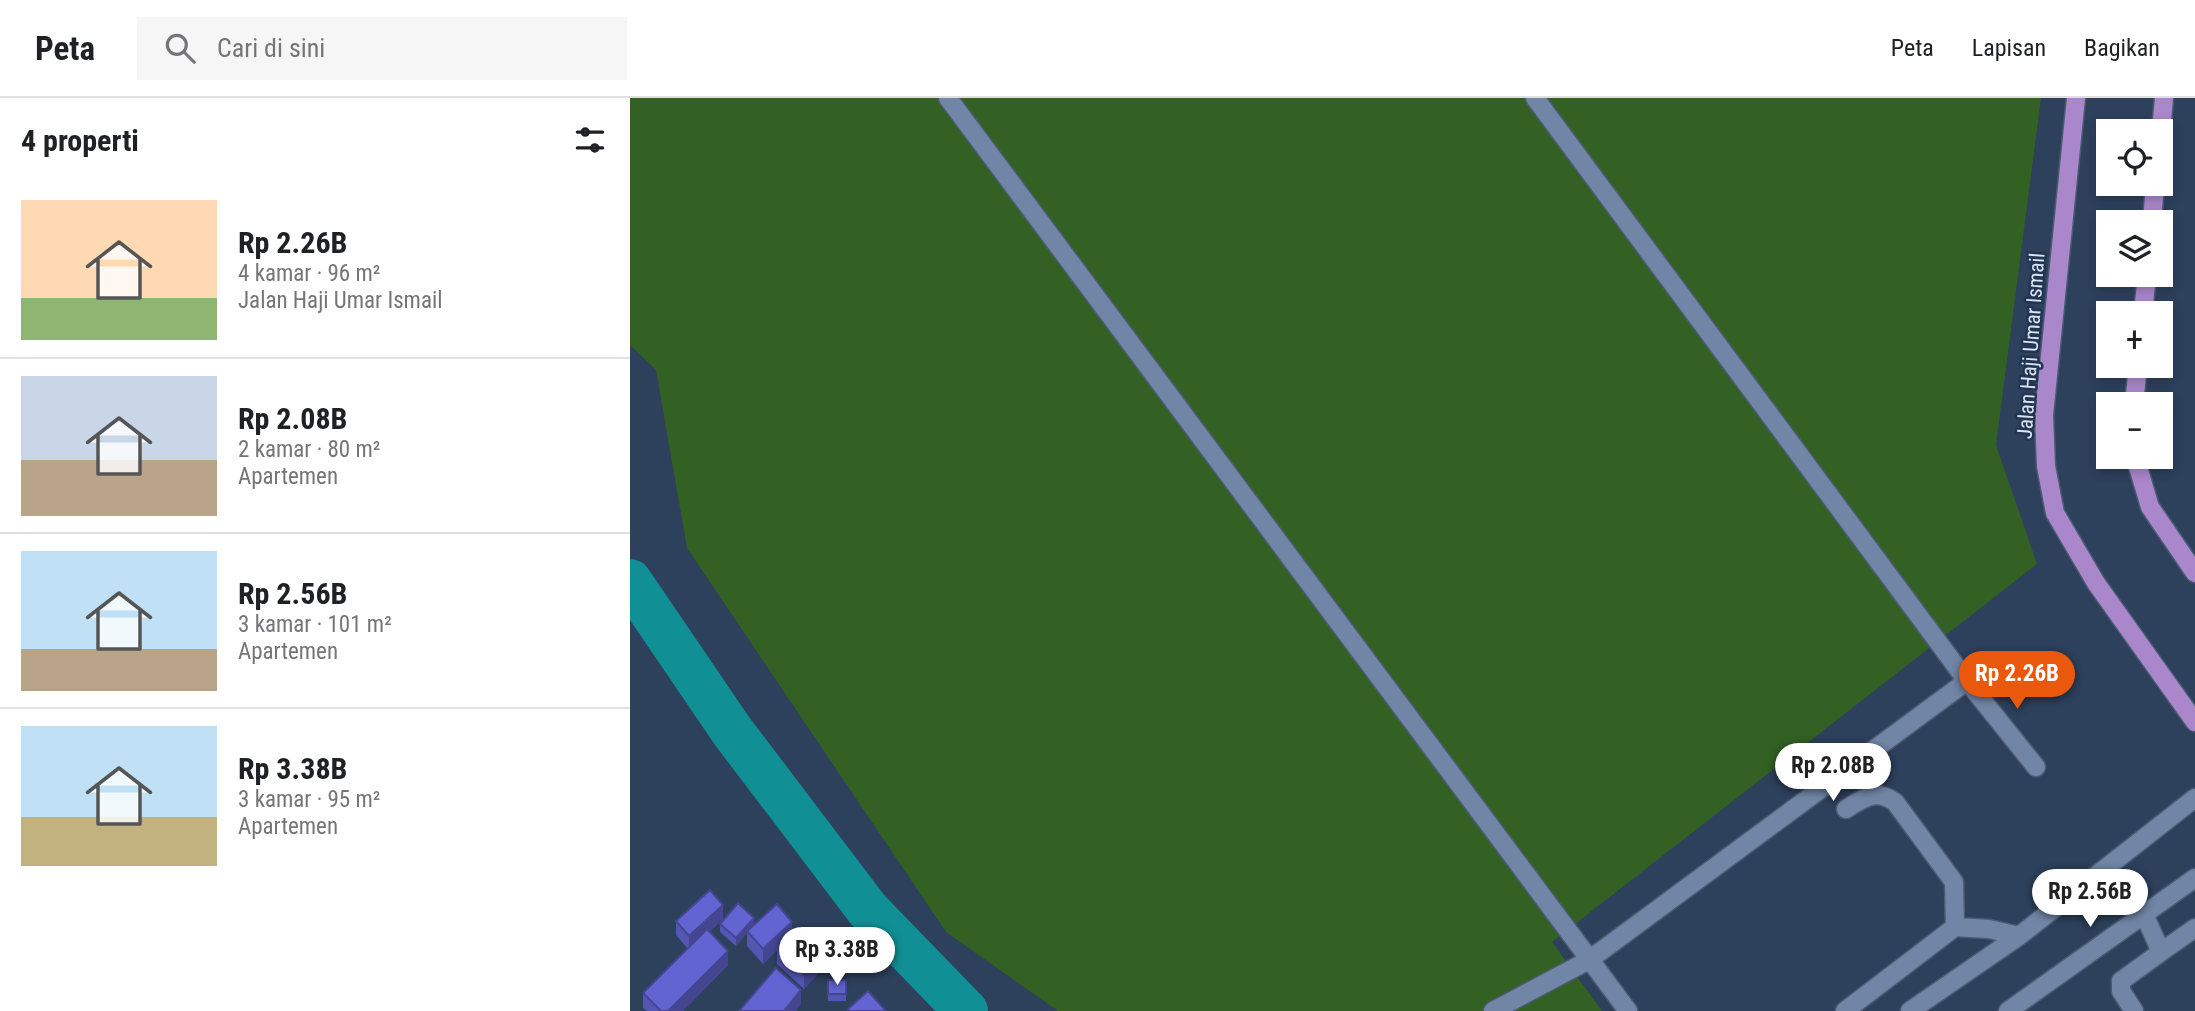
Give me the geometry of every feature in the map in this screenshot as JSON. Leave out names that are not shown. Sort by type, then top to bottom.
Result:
[{"type":"main road","name":"Jalan Haji Umar Ismail","points":[[2076,98],[2044,415],[2046,466],[2055,513],[2096,583],[2195,722]]},
{"type":"main road","points":[[2162,119],[2164,98]]},
{"type":"main road","points":[[2139,469],[2150,507],[2195,573]]},
{"type":"street","points":[[948,98],[1628,1011]]},
{"type":"street","points":[[1535,98],[1967,681],[2036,766]]},
{"type":"street","points":[[1493,1011],[1589,960],[1967,681]]},
{"type":"street","points":[[1846,809],[1867,795],[1884,794],[1895,802],[1954,881],[1955,927]]},
{"type":"street","points":[[1910,1011],[2019,936],[2195,798]]},
{"type":"street","points":[[2008,1011],[2195,878]]},
{"type":"street","points":[[2144,914],[2161,952]]},
{"type":"street","points":[[1845,1011],[1955,927],[1989,929],[2019,936]]},
{"type":"street","points":[[2134,1011],[2121,991],[2121,981],[2195,928]]},
{"type":"green space","points":[[630,98],[2041,98],[1996,445],[2037,564],[1552,942],[1602,1011],[1058,1011],[946,932],[687,548],[656,370],[630,345]]},
{"type":"building","points":[[710,890],[723,905],[689,936],[676,921]]},
{"type":"building","points":[[738,903],[754,918],[736,938],[720,924]]},
{"type":"building","points":[[777,904],[792,922],[763,949],[747,931]]},
{"type":"building","points":[[797,927],[824,952],[804,975],[777,949]]},
{"type":"building","points":[[707,929],[728,951],[668,1011],[661,1011],[643,993]]},
{"type":"building","points":[[776,968],[801,990],[784,1011],[739,1011]]},
{"type":"building","points":[[828,980],[846,980],[846,994],[828,994]]},
{"type":"building","points":[[868,991],[886,1011],[849,1011],[848,1009]]},
{"type":"waterway","points":[[630,581],[732,731],[868,910],[966,1011]]}]
